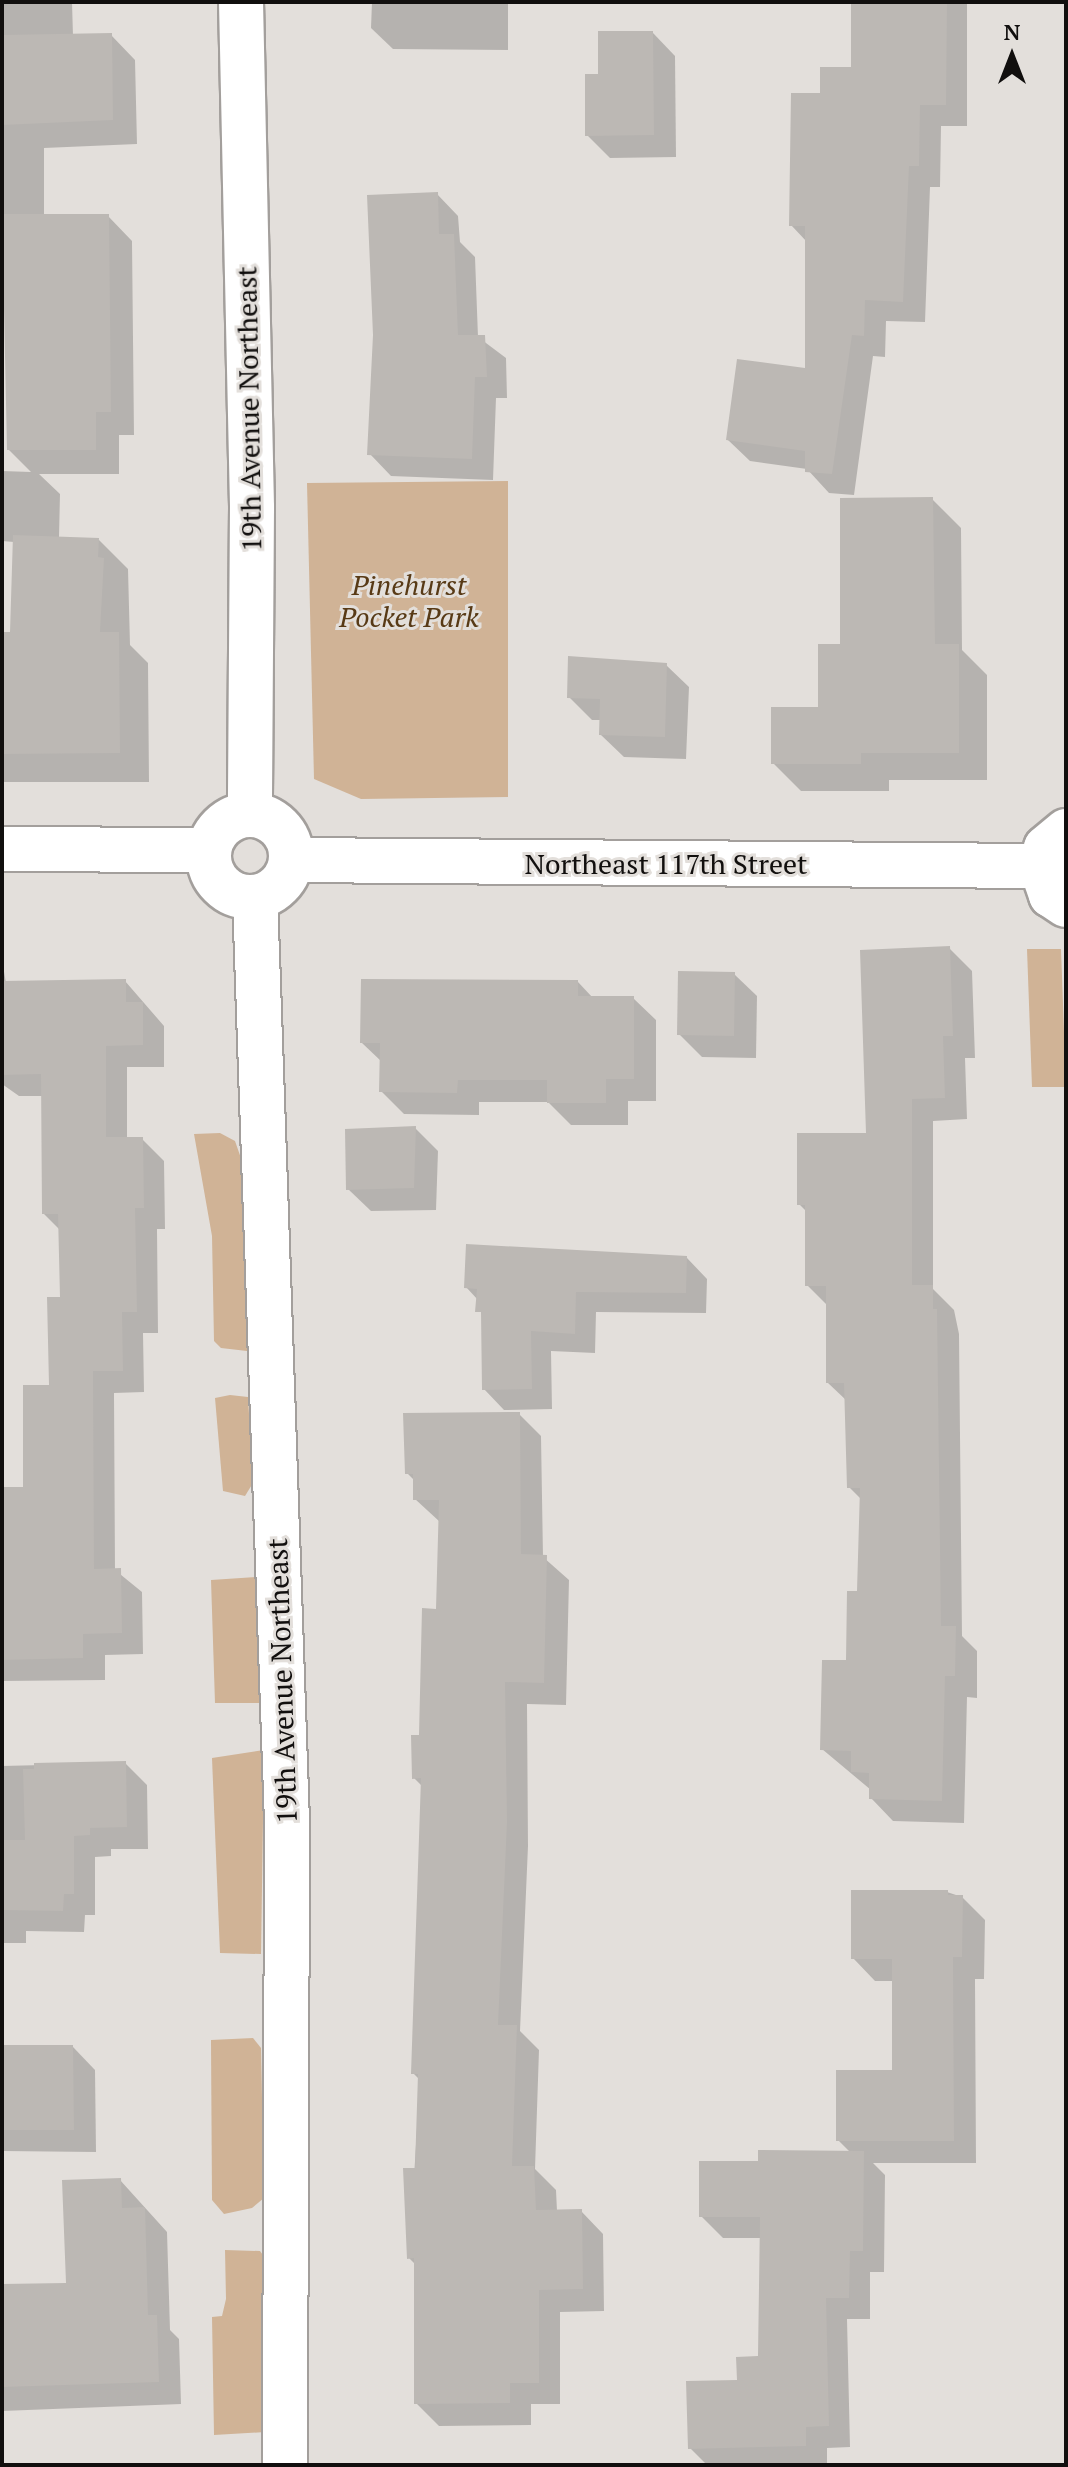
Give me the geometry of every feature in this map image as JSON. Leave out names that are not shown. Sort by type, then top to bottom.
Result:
[{"type":"street","name":"19th Avenue Northeast","points":[[241,2],[252,508],[250,815]]},
{"type":"street","points":[[250,815],[282,829],[291,860],[283,882],[255,897],[245,898],[221,886],[209,864],[209,850],[220,827],[250,815]]},
{"type":"street","points":[[1066,831],[1046,848],[1041,866],[1051,895],[1066,905]]},
{"type":"street","points":[[2,849],[209,850]]},
{"type":"street","name":"Northeast 117th Street","points":[[291,860],[1041,866]]},
{"type":"street","name":"19th Avenue Northeast","points":[[255,897],[287,1824],[285,2465]]},
{"type":"green space","name":"Pinehurst Pocket Park","points":[[508,481],[508,797],[361,799],[314,779],[307,483]]},
{"type":"green space","points":[[1027,949],[1061,949],[1066,1087],[1032,1087]]},
{"type":"green space","points":[[220,1133],[235,1141],[243,1164],[252,1322],[247,1351],[221,1348],[214,1341],[212,1236],[194,1134]]},
{"type":"green space","points":[[230,1395],[248,1397],[253,1483],[245,1496],[223,1491],[215,1398]]},
{"type":"green space","points":[[257,1577],[262,1703],[215,1703],[211,1580]]},
{"type":"green space","points":[[264,1750],[261,1954],[220,1953],[212,1758]]},
{"type":"green space","points":[[253,2038],[261,2048],[264,2198],[252,2208],[224,2214],[212,2200],[211,2040]]},
{"type":"green space","points":[[225,2250],[260,2251],[268,2262],[265,2432],[214,2435],[212,2317],[222,2316],[226,2299]]},
{"type":"building","points":[[851,2],[947,2],[946,105],[920,105],[919,166],[909,166],[903,302],[865,300],[864,336],[852,335],[832,474],[805,472],[805,451],[726,440],[737,359],[805,368],[805,226],[789,226],[791,93],[820,93],[820,67],[851,67]]},
{"type":"building","points":[[598,31],[653,31],[654,135],[585,136],[585,74],[598,74]]},
{"type":"building","points":[[112,33],[113,120],[2,125],[2,35]]},
{"type":"building","points":[[438,192],[439,234],[454,234],[458,335],[485,335],[487,377],[475,377],[472,459],[367,455],[373,335],[367,195]]},
{"type":"building","points":[[2,214],[109,214],[111,412],[96,412],[96,450],[7,450]]},
{"type":"building","points":[[933,497],[935,644],[959,644],[959,753],[861,753],[861,764],[771,764],[771,707],[818,707],[818,644],[840,644],[840,498]]},
{"type":"building","points":[[13,535],[99,538],[98,557],[104,558],[100,632],[119,632],[120,753],[2,754],[2,632],[10,632]]},
{"type":"building","points":[[568,656],[667,663],[665,737],[599,735],[600,699],[567,698]]},
{"type":"building","points":[[950,946],[953,1036],[943,1036],[945,1098],[912,1099],[912,1285],[933,1285],[933,1309],[937,1309],[941,1626],[956,1626],[955,1676],[945,1676],[942,1801],[869,1799],[869,1773],[851,1772],[851,1751],[820,1750],[822,1660],[846,1660],[847,1591],[857,1591],[860,1488],[847,1488],[844,1383],[826,1383],[826,1286],[805,1286],[805,1205],[797,1205],[797,1133],[866,1133],[860,950]]},
{"type":"building","points":[[678,971],[735,972],[734,1036],[677,1035]]},
{"type":"building","points":[[126,979],[126,1002],[143,1002],[143,1045],[106,1046],[106,1137],[143,1137],[144,1208],[135,1208],[137,1312],[122,1312],[123,1371],[93,1371],[94,1569],[121,1568],[122,1633],[83,1634],[83,1658],[2,1660],[2,1487],[23,1487],[23,1385],[49,1385],[47,1297],[60,1297],[58,1214],[42,1214],[41,1074],[2,1075],[2,981]]},
{"type":"building","points":[[361,979],[578,980],[578,996],[634,996],[634,1079],[606,1079],[606,1103],[547,1103],[547,1080],[458,1080],[457,1093],[379,1092],[380,1043],[360,1043]]},
{"type":"building","points":[[416,1126],[414,1188],[346,1190],[345,1129]]},
{"type":"building","points":[[466,1244],[687,1256],[686,1293],[576,1292],[575,1334],[531,1331],[532,1389],[482,1390],[481,1312],[475,1312],[477,1289],[464,1288]]},
{"type":"building","points":[[520,1412],[521,1554],[547,1555],[544,1683],[505,1682],[507,1822],[498,2025],[517,2025],[512,2166],[534,2166],[536,2210],[582,2209],[583,2289],[539,2290],[539,2383],[510,2383],[510,2403],[414,2404],[414,2258],[407,2259],[403,2168],[415,2168],[418,2074],[411,2074],[421,1778],[412,1779],[411,1735],[419,1735],[422,1608],[436,1609],[439,1500],[413,1500],[413,1474],[405,1474],[403,1413]]},
{"type":"building","points":[[126,1761],[127,1827],[90,1828],[90,1835],[74,1836],[74,1894],[64,1894],[63,1911],[2,1910],[2,1840],[25,1840],[23,1769],[34,1769],[34,1763]]},
{"type":"building","points":[[851,1890],[948,1890],[948,1895],[963,1895],[962,1957],[953,1957],[954,2141],[836,2141],[836,2070],[892,2070],[892,1959],[851,1959]]},
{"type":"building","points":[[2,2045],[73,2045],[74,2130],[2,2130]]},
{"type":"building","points":[[758,2150],[864,2151],[863,2251],[850,2251],[849,2298],[826,2298],[829,2426],[806,2427],[806,2446],[688,2449],[686,2381],[737,2380],[736,2357],[758,2356],[760,2217],[699,2217],[699,2161],[758,2161]]},
{"type":"building","points":[[121,2178],[122,2208],[145,2207],[148,2315],[157,2315],[159,2382],[2,2387],[2,2284],[66,2283],[62,2180]]}]
